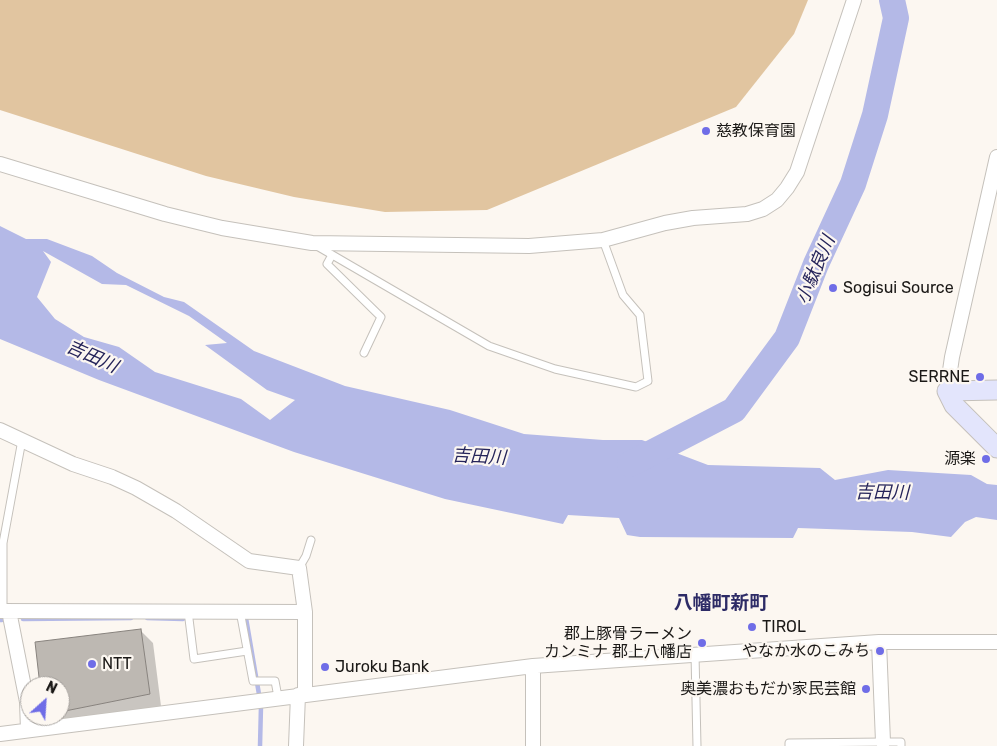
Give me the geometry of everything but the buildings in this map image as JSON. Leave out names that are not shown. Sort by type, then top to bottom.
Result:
[{"type":"main road","points":[[997,390],[947,390],[954,405],[997,448]]},
{"type":"street","points":[[0,164],[193,221],[222,228],[312,243],[529,246],[602,240],[665,223],[692,218],[746,214],[763,209],[777,200],[797,172],[854,0]]},
{"type":"street","points":[[947,390],[952,357],[992,205],[997,157]]},
{"type":"street","points":[[0,430],[73,464],[112,477],[136,488],[176,511],[249,561],[300,568],[305,612],[301,694],[296,746]]},
{"type":"street","points":[[28,730],[27,702],[4,611],[305,612]]},
{"type":"street","points":[[0,734],[301,694],[533,666],[879,642],[997,642]]},
{"type":"street","points":[[879,642],[883,742]]},
{"type":"street","points":[[533,666],[533,746]]},
{"type":"lane","points":[[312,243],[489,346],[555,369],[636,387],[648,381],[640,315],[623,295],[602,240]]},
{"type":"lane","points":[[332,255],[327,264],[380,317],[364,353]]},
{"type":"lane","points":[[4,611],[2,543],[22,440]]},
{"type":"lane","points":[[300,568],[311,540]]},
{"type":"lane","points":[[188,611],[194,658],[247,652]]},
{"type":"lane","points":[[240,611],[253,682],[275,681],[278,697]]},
{"type":"lane","points":[[695,654],[698,746]]},
{"type":"lane","points":[[789,746],[789,743],[901,742],[900,746]]},
{"type":"shaded area","points":[[0,0],[808,0],[794,34],[736,107],[487,210],[385,212],[294,197],[206,176],[0,110]]},
{"type":"water","name":"吉田川","points":[[0,226],[26,239],[47,239],[92,256],[117,273],[164,297],[184,302],[254,351],[345,386],[450,410],[524,434],[603,440],[642,440],[708,465],[820,468],[835,480],[888,470],[971,475],[987,484],[997,485],[997,520],[976,517],[965,522],[951,537],[912,532],[798,528],[793,538],[640,537],[627,535],[619,518],[568,515],[563,524],[445,499],[294,452],[99,380],[0,339]],"holes":[[[43,251],[102,284],[126,285],[189,316],[227,343],[205,345],[267,390],[295,400],[270,420],[241,399],[155,372],[119,347],[84,337],[55,319],[37,297],[51,262]]]},
{"type":"waterway","name":"小駄良川","points":[[630,464],[734,410],[787,338],[816,264],[853,184],[875,115],[896,18],[892,0]]},
{"type":"waterway","points":[[23,619],[131,618]]},
{"type":"waterway","points":[[147,618],[183,619]]},
{"type":"waterway","points":[[246,618],[261,706],[260,746]]},
{"type":"place","name":"慈教保育園","points":[[706,131]]},
{"type":"place","name":"Sogisui Source","points":[[833,288]]},
{"type":"place","name":"SERRNE","points":[[980,377]]},
{"type":"place","name":"源楽","points":[[986,459]]},
{"type":"place","name":"TIROL","points":[[752,627]]},
{"type":"place","name":"郡上豚骨ラーメン カンミナ 郡上八幡店","points":[[702,643]]},
{"type":"place","name":"やなか水のこみち","points":[[880,651]]},
{"type":"place","name":"NTT","points":[[92,664]]},
{"type":"place","name":"Juroku Bank","points":[[325,667]]},
{"type":"place","name":"奥美濃おもだか家民芸館","points":[[866,689]]},
{"type":"district","name":"八幡町新町","points":[[721,604]]}]
